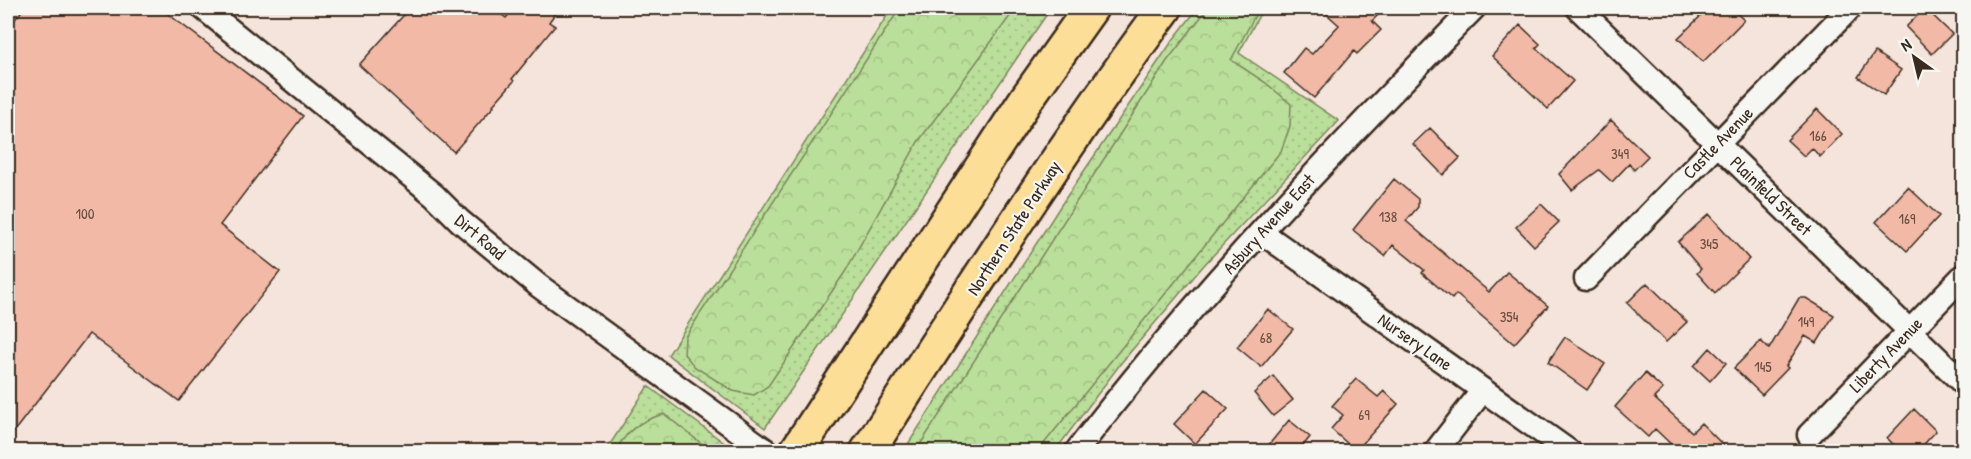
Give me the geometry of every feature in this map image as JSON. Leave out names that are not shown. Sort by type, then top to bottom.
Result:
[{"type":"highway","points":[[796,452],[992,152],[1091,8]]},
{"type":"highway","name":"Northern State Parkway","points":[[867,452],[1042,183],[1127,58],[1165,8]]},
{"type":"street","name":"Dirt Road","points":[[204,8],[434,195],[460,221],[538,286],[768,452]]},
{"type":"street","name":"Asbury Avenue East","points":[[1076,452],[1121,392],[1261,232],[1339,146],[1474,8]]},
{"type":"street","name":"Plainfield Street","points":[[1578,8],[1964,384]]},
{"type":"street","name":"Castle Avenue","points":[[1586,279],[1850,8]]},
{"type":"street","name":"Nursery Lane","points":[[1261,232],[1570,452]]},
{"type":"street","name":"Liberty Avenue","points":[[1809,435],[1964,274]]},
{"type":"street","points":[[1434,452],[1483,390]]},
{"type":"green space","points":[[892,8],[1051,8],[765,428],[668,355]]},
{"type":"green space","points":[[900,8],[1016,8],[918,142],[845,272],[768,386],[754,395],[733,391],[695,367],[684,354],[685,337]]},
{"type":"green space","points":[[1198,8],[1263,8],[1239,53],[1339,121],[1204,265],[1121,363],[1055,451],[903,452],[1061,205],[1173,40]]},
{"type":"green space","points":[[1208,8],[1259,8],[1231,60],[1266,83],[1291,104],[1290,126],[1281,151],[1038,451],[916,451],[1167,61]]},
{"type":"green space","points":[[648,386],[735,451],[605,452]]},
{"type":"green space","points":[[664,414],[711,451],[615,451],[635,427]]},
{"type":"building","points":[[24,8],[160,8],[303,116],[220,225],[280,272],[179,401],[89,334],[8,439],[8,28]]},
{"type":"building","points":[[410,8],[493,8],[506,18],[514,8],[559,8],[549,22],[555,26],[512,79],[514,81],[494,106],[454,152],[359,65]]},
{"type":"building","points":[[1320,8],[1385,8],[1372,21],[1381,30],[1357,54],[1354,51],[1314,98],[1284,73],[1304,48],[1312,54],[1339,25]]},
{"type":"building","points":[[1709,8],[1731,8],[1744,20],[1703,62],[1678,38]]},
{"type":"building","points":[[1925,8],[1952,34],[1932,54],[1906,27]]},
{"type":"building","points":[[1520,25],[1540,44],[1536,48],[1573,81],[1548,109],[1492,56]]},
{"type":"building","points":[[1875,52],[1901,70],[1884,95],[1858,77]]},
{"type":"building","points":[[1817,109],[1842,134],[1820,157],[1812,148],[1804,156],[1787,140]]},
{"type":"building","points":[[1611,120],[1648,156],[1634,170],[1629,164],[1612,182],[1599,170],[1572,190],[1559,174]]},
{"type":"building","points":[[1430,128],[1460,158],[1443,175],[1413,144]]},
{"type":"building","points":[[1394,179],[1418,199],[1418,207],[1406,221],[1489,292],[1507,272],[1548,306],[1514,344],[1456,294],[1452,299],[1422,273],[1424,270],[1393,245],[1385,256],[1353,230]]},
{"type":"building","points":[[1908,187],[1939,216],[1907,251],[1876,222]]},
{"type":"building","points":[[1541,204],[1559,222],[1534,246],[1516,227]]},
{"type":"building","points":[[1709,214],[1749,259],[1715,293],[1697,273],[1701,269],[1678,242]]},
{"type":"building","points":[[1647,283],[1687,322],[1666,342],[1627,303]]},
{"type":"building","points":[[1799,298],[1806,298],[1834,315],[1817,343],[1805,336],[1786,366],[1788,368],[1762,395],[1734,368],[1761,341],[1769,349]]},
{"type":"building","points":[[1268,309],[1293,329],[1261,367],[1237,347]]},
{"type":"building","points":[[1565,337],[1605,364],[1587,390],[1548,362]]},
{"type":"building","points":[[1710,348],[1726,363],[1710,381],[1694,366]]},
{"type":"building","points":[[1645,373],[1663,389],[1654,398],[1692,432],[1701,423],[1730,452],[1673,452],[1676,449],[1655,429],[1648,437],[1615,407]]},
{"type":"building","points":[[1273,376],[1293,400],[1273,416],[1254,393]]},
{"type":"building","points":[[1356,379],[1378,397],[1384,391],[1398,404],[1356,451],[1331,429],[1343,415],[1332,406]]},
{"type":"building","points":[[1206,389],[1228,409],[1195,444],[1174,424]]},
{"type":"building","points":[[1914,409],[1936,431],[1917,452],[1901,452],[1887,438]]},
{"type":"building","points":[[1289,420],[1310,437],[1298,452],[1263,452]]}]
